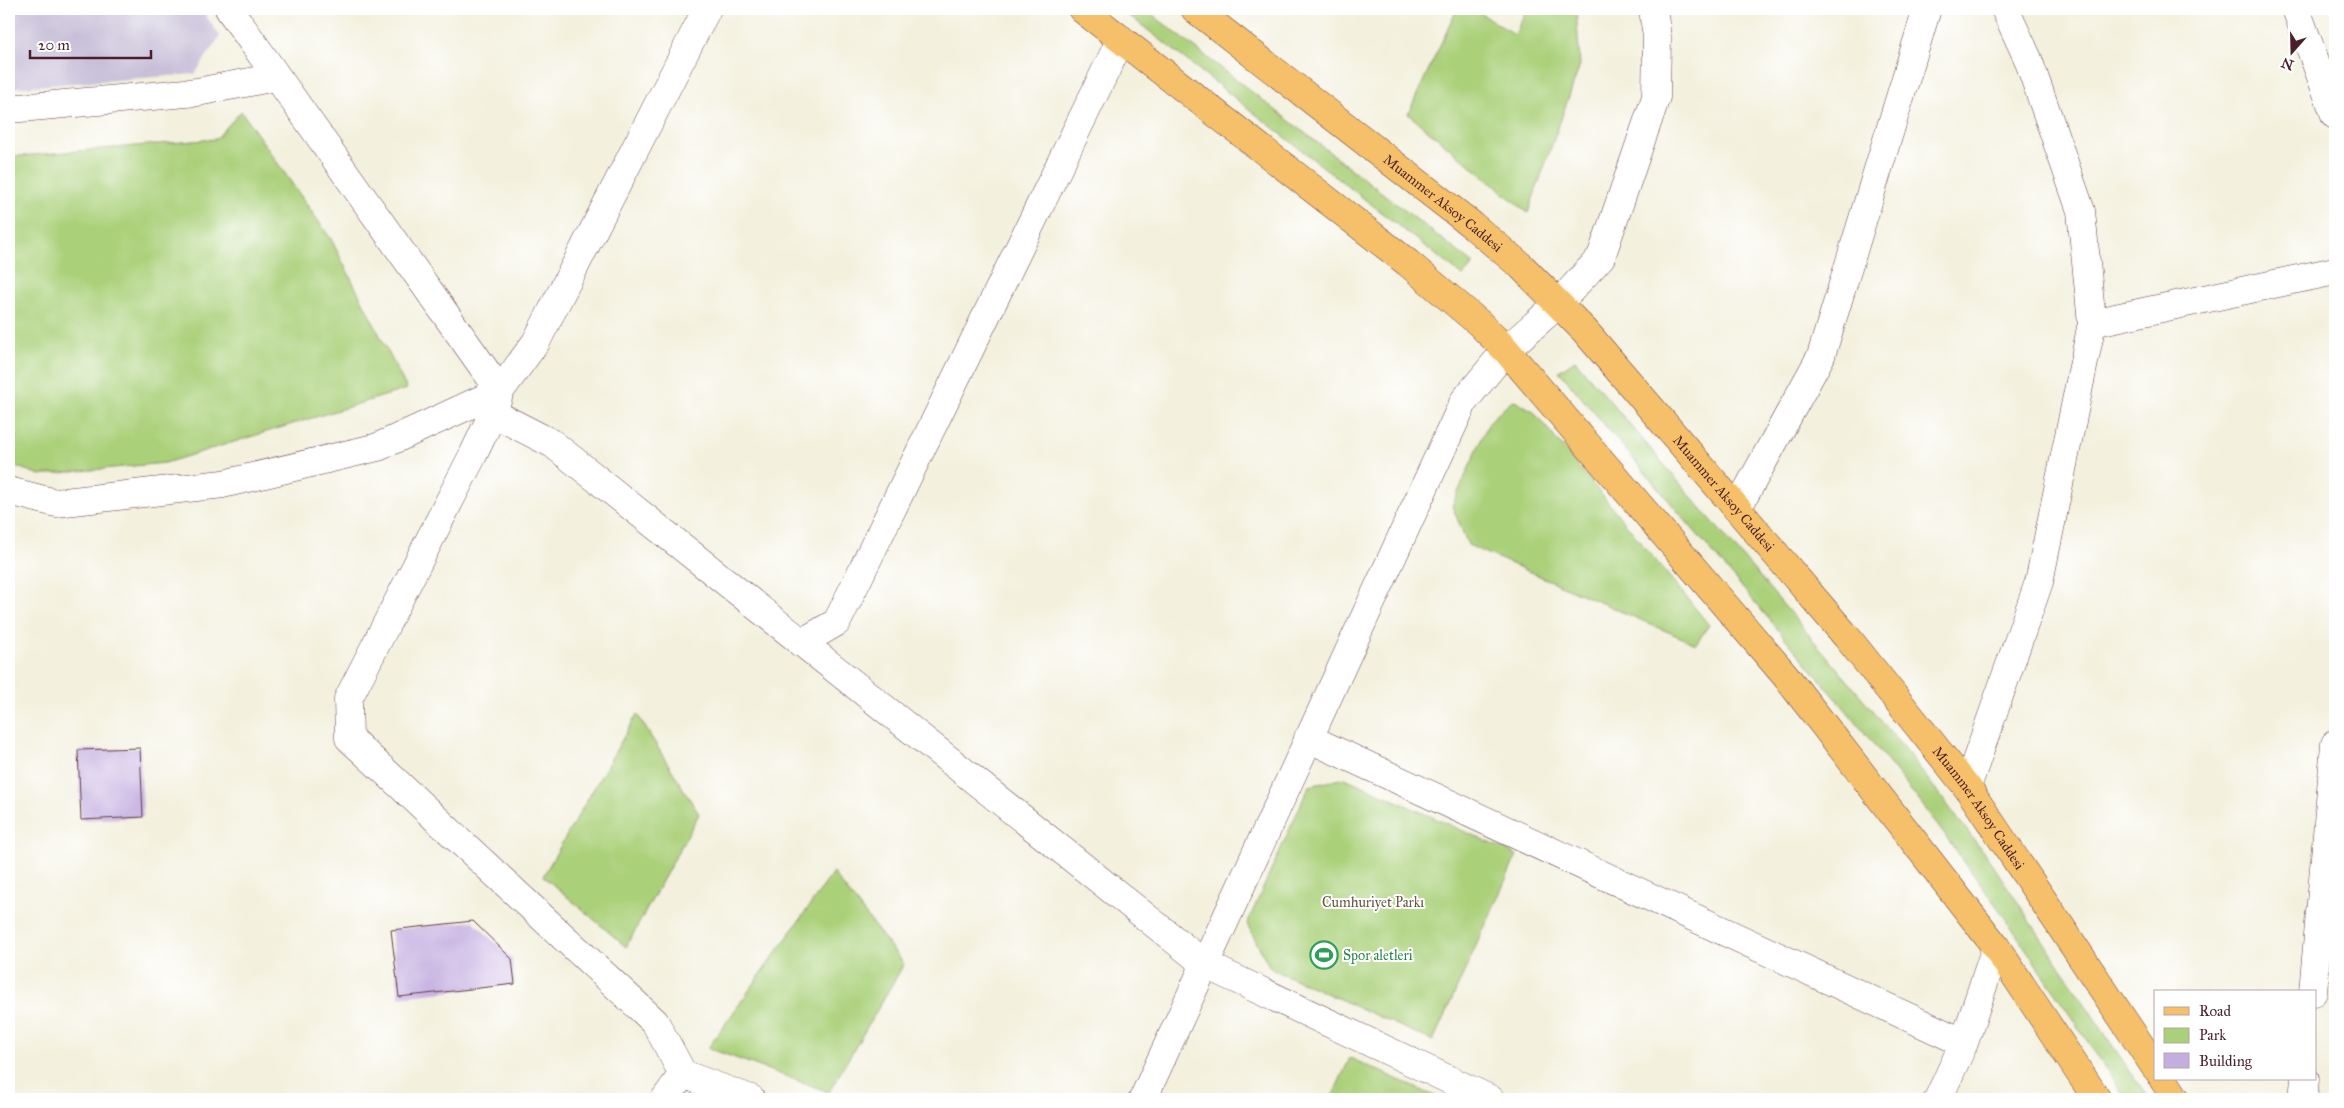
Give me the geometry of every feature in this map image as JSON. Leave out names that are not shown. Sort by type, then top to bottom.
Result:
[{"type":"main road","points":[[1082,9],[1408,263],[1479,323],[1506,350],[1785,675],[1996,947],[2097,1099]]},
{"type":"main road","name":"Muammer Aksoy Caddesi","points":[[1195,9],[1472,225],[1521,266],[1585,331],[1846,636],[1968,787],[2154,1066]]},
{"type":"main road","points":[[2164,1080],[2176,1099]]},
{"type":"street","points":[[229,9],[497,402],[553,444],[1206,965],[1490,1099]]},
{"type":"street","points":[[707,9],[536,342],[497,402],[348,699],[349,738],[655,1022],[683,1074],[751,1099]]},
{"type":"street","points":[[1143,1099],[1464,401],[1506,350],[1558,304],[1601,257],[1656,97],[1658,37],[1653,9]]},
{"type":"street","points":[[1738,509],[1821,356],[1927,9]]},
{"type":"street","points":[[1968,787],[2039,582],[2092,323],[2081,211],[2028,59],[2005,9]]},
{"type":"street","points":[[2296,9],[2335,114]]},
{"type":"street","points":[[802,642],[837,622],[1121,39]]},
{"type":"street","points":[[9,110],[197,92],[276,77]]},
{"type":"street","points":[[2092,323],[2335,271]]},
{"type":"street","points":[[9,491],[56,503],[223,484],[378,447],[497,402]]},
{"type":"street","points":[[1308,738],[1964,1044]]},
{"type":"street","points":[[2313,990],[2335,744]]},
{"type":"street","points":[[1938,1099],[1964,1044],[1996,947]]},
{"type":"street","points":[[665,1099],[683,1074]]},
{"type":"street","points":[[2303,1099],[2305,1080]]},
{"type":"shaded area","points":[[9,9],[201,9],[220,36],[195,74],[9,88]]},
{"type":"green space","points":[[1121,9],[1145,9],[1474,264],[1463,276]]},
{"type":"green space","points":[[1457,9],[1474,9],[1515,35],[1526,9],[1576,9],[1580,65],[1528,213],[1408,114]]},
{"type":"green space","points":[[241,111],[331,239],[407,389],[165,463],[40,475],[9,464],[9,157],[216,139]]},
{"type":"green space","points":[[1575,360],[1911,757],[1993,865],[2148,1099],[2126,1099],[2004,916],[1921,803],[1851,716],[1559,371]]},
{"type":"green space","points":[[1513,400],[1532,410],[1709,625],[1696,644],[1468,545],[1452,506],[1489,422]]},
{"type":"green space","points":[[637,714],[699,814],[626,947],[543,876]]},
{"type":"green space","name":"Cumhuriyet Parkı","points":[[1345,778],[1517,855],[1433,1041],[1270,968],[1247,924],[1309,786]]},
{"type":"green space","points":[[833,873],[904,964],[829,1092],[708,1048]]},
{"type":"green space","points":[[1350,1058],[1441,1099],[1331,1099]]},
{"type":"building","points":[[140,748],[143,817],[81,820],[78,750]]},
{"type":"building","points":[[473,921],[512,959],[515,984],[399,997],[391,930]]},
{"type":"place","name":"Spor aletleri","points":[[1324,955]]}]
